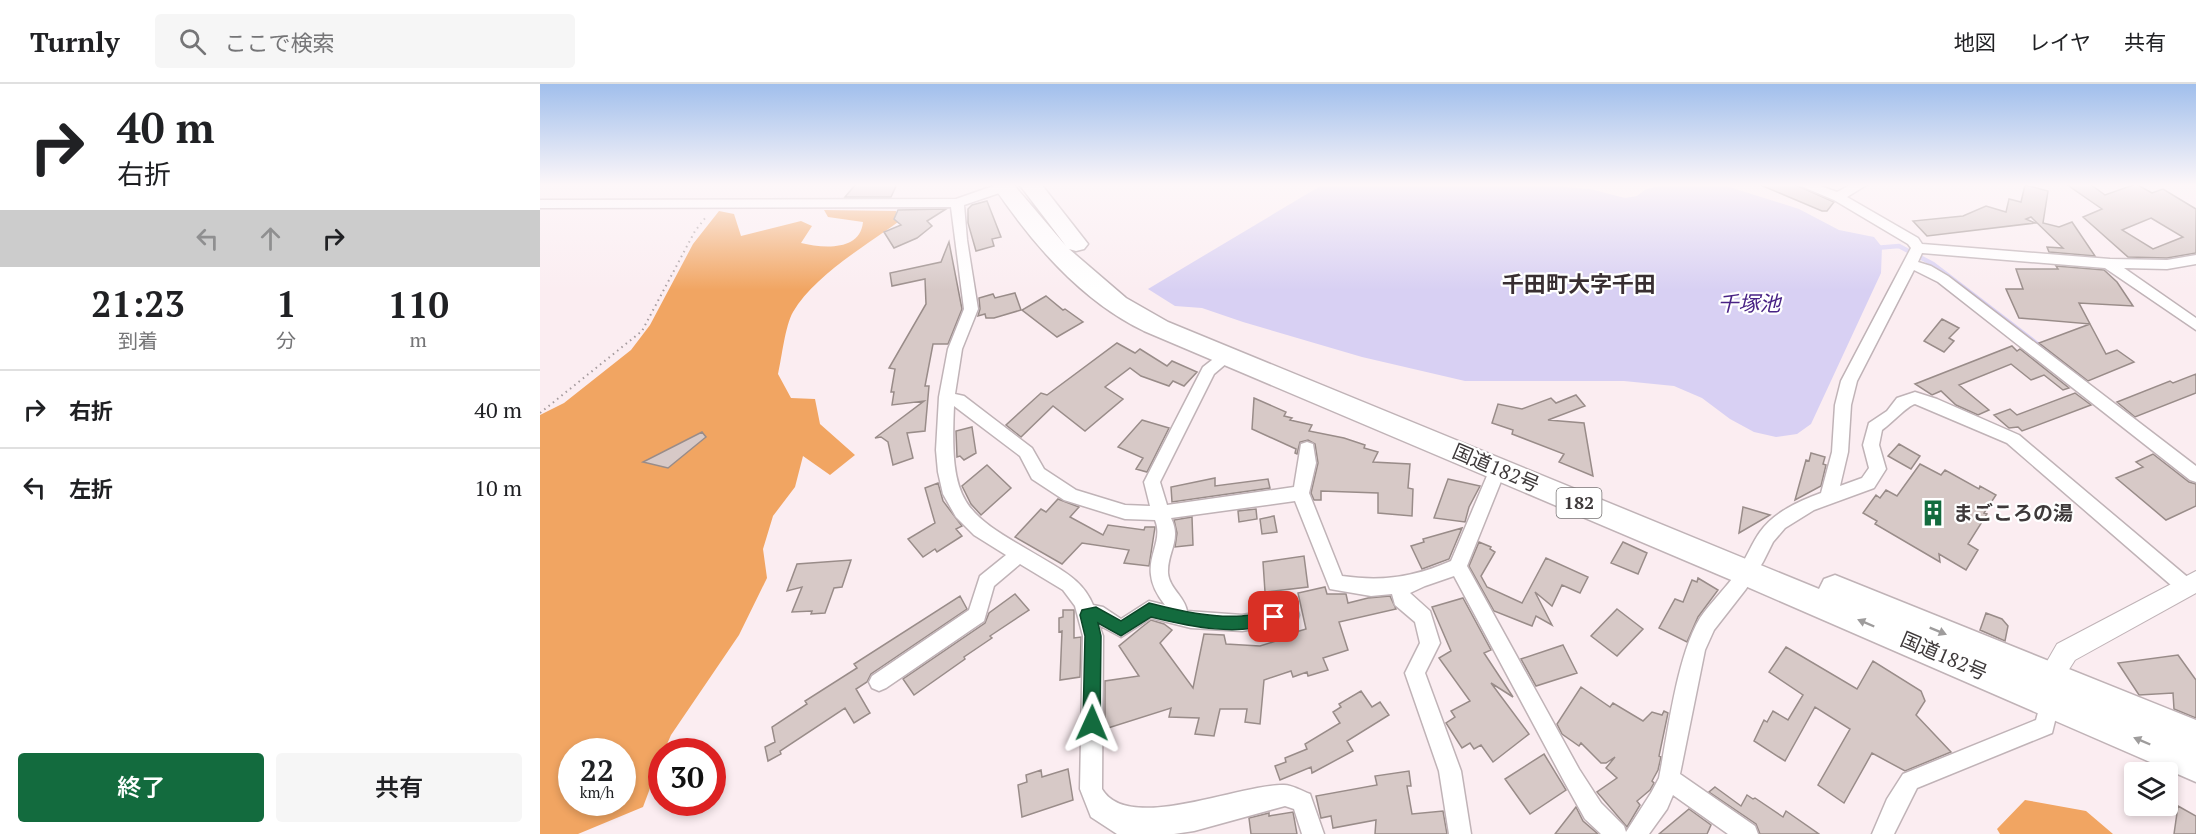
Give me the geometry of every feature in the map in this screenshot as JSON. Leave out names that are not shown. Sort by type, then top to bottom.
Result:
[{"type":"highway","name":"国道182号","points":[[1035,219],[1060,254],[1100,292],[1136,316],[1227,357],[1498,469],[1752,565]]},
{"type":"highway","name":"国道182号","points":[[1048,219],[1116,283],[1150,305],[1194,327],[1752,565],[2051,689],[2196,737]]},
{"type":"highway","name":"国道182号","points":[[2051,689],[2196,764]]},
{"type":"street","points":[[958,219],[971,309],[955,349],[948,397],[944,450],[952,494],[962,512],[980,530],[1069,584],[1083,603],[1093,636],[1090,789],[1099,809],[1117,823],[1150,827],[1194,820],[1285,795],[1302,802],[1313,834]]},
{"type":"street","points":[[1875,219],[1913,242],[1915,255],[1926,269],[1943,279],[2196,475]]},
{"type":"street","points":[[1915,255],[1988,256],[2109,264],[2174,265],[2196,259]]},
{"type":"street","points":[[1829,496],[1840,452],[1843,405],[1849,381],[1915,255]]},
{"type":"street","points":[[2109,264],[2196,325]]},
{"type":"street","points":[[1175,616],[1178,609],[1164,589],[1159,573],[1168,530],[1160,513],[1152,482],[1208,371],[1227,357]]},
{"type":"street","points":[[948,397],[958,400],[1019,446],[1026,452],[1038,474],[1070,495],[1125,512],[1160,513],[1301,493]]},
{"type":"street","points":[[1636,834],[1659,801],[1669,779],[1695,650],[1707,624],[1752,565],[1766,537],[1779,523],[1808,505],[1868,483],[1878,469],[1871,445],[1875,427],[1893,415],[1903,402],[1915,398],[1932,403],[2013,439],[2190,583],[2066,652],[2051,689],[2045,726],[1910,781],[1883,834]]},
{"type":"street","points":[[1307,448],[1308,463],[1301,493],[1336,583],[1371,588],[1404,585],[1444,573],[1458,566],[1498,469]]},
{"type":"street","points":[[879,682],[977,615],[986,582],[1019,554]]},
{"type":"street","points":[[1458,566],[1572,776],[1593,811],[1616,834]]},
{"type":"street","points":[[1404,585],[1400,591],[1402,600],[1423,617],[1430,643],[1415,673],[1450,771],[1460,834]]},
{"type":"street","points":[[1088,615],[1096,614],[1121,629],[1149,609],[1191,620],[1242,623],[1290,615]]},
{"type":"street","points":[[1669,779],[1747,834]]},
{"type":"path","points":[[540,413],[642,331],[695,231],[704,219]]},
{"type":"shaded area","points":[[713,219],[736,219],[741,236],[801,221],[812,226],[801,243],[819,246],[839,246],[848,243],[860,232],[863,222],[842,219],[897,219],[898,222],[841,262],[802,299],[788,325],[778,374],[791,398],[815,399],[820,424],[855,455],[830,475],[803,456],[795,487],[773,516],[763,549],[767,578],[739,635],[670,738],[648,738],[648,794],[643,807],[636,810],[636,738],[558,738],[558,816],[621,816],[578,834],[540,834],[540,415],[564,403],[631,350],[650,325],[693,244]]},
{"type":"shaded area","points":[[2025,800],[2086,811],[2113,834],[2000,834],[1997,829]]},
{"type":"water","name":"千塚池","points":[[1265,219],[1818,219],[1839,230],[1874,237],[1882,247],[1881,273],[1811,424],[1797,434],[1776,437],[1754,432],[1730,419],[1702,398],[1674,386],[1624,381],[1465,381],[1362,357],[1202,308],[1175,306],[1148,289]]},
{"type":"building","points":[[894,219],[930,219],[927,221],[932,226],[917,238],[894,248],[884,232],[901,225]]},
{"type":"building","points":[[968,219],[994,219],[1001,237],[992,239],[994,246],[976,251]]},
{"type":"building","points":[[2026,219],[2035,223],[1927,236],[1913,221]]},
{"type":"building","points":[[2033,219],[2044,219],[2043,223],[2059,227],[2072,222],[2095,256],[2049,252],[2047,247],[2063,248]]},
{"type":"building","points":[[2085,219],[2149,219],[2122,230],[2153,249],[2183,237],[2153,219],[2196,219],[2196,253],[2167,258],[2128,257]]},
{"type":"building","points":[[949,242],[962,309],[948,344],[933,344],[925,386],[929,386],[925,431],[907,433],[913,458],[893,465],[888,442],[881,437],[875,438],[924,401],[892,405],[894,392],[891,392],[895,369],[889,368],[926,304],[925,279],[892,286],[890,273],[941,262]]},
{"type":"building","points":[[2056,266],[2104,270],[2117,282],[2133,306],[2079,303],[2090,324],[2019,318],[2006,289],[2023,289],[2016,269],[2058,269]]},
{"type":"building","points":[[1015,293],[1021,310],[994,318],[986,318],[985,314],[978,316],[979,298],[993,294],[995,298]]},
{"type":"building","points":[[1046,296],[1083,322],[1057,337],[1022,310]]},
{"type":"building","points":[[1942,319],[1959,328],[1949,338],[1954,341],[1944,352],[1924,341]]},
{"type":"building","points":[[2090,324],[2106,354],[2117,350],[2134,362],[2088,381],[2039,343]]},
{"type":"building","points":[[1117,343],[1135,353],[1140,349],[1167,366],[1172,361],[1197,372],[1184,386],[1173,381],[1169,386],[1141,376],[1130,368],[1105,387],[1123,399],[1085,431],[1053,406],[1021,437],[1006,425],[1041,393],[1047,395]]},
{"type":"building","points":[[2012,346],[2017,351],[2020,349],[2069,388],[2063,390],[2044,375],[2031,380],[2011,364],[1959,385],[1989,410],[1978,415],[1956,405],[1941,391],[1932,395],[1915,384]]},
{"type":"building","points":[[2196,374],[2196,393],[2135,417],[2117,402],[2170,381],[2173,383]]},
{"type":"building","points":[[2075,393],[2091,405],[2022,431],[2018,427],[2009,428],[1994,415],[2010,409],[2017,415]]},
{"type":"building","points":[[1576,395],[1585,406],[1548,420],[1584,423],[1593,476],[1559,462],[1564,454],[1512,434],[1513,430],[1492,423],[1498,404],[1522,409],[1551,398],[1556,403]]},
{"type":"building","points":[[1254,398],[1286,412],[1284,416],[1292,418],[1290,420],[1312,425],[1309,431],[1365,445],[1364,448],[1378,452],[1373,462],[1410,464],[1408,488],[1413,489],[1412,516],[1378,513],[1378,493],[1321,491],[1321,500],[1314,500],[1311,493],[1318,463],[1315,444],[1308,440],[1300,442],[1297,454],[1296,449],[1252,429]]},
{"type":"building","points":[[1142,420],[1169,428],[1147,472],[1136,469],[1143,458],[1118,447]]},
{"type":"building","points":[[972,427],[976,453],[964,460],[960,456],[957,457],[956,431]]},
{"type":"building","points":[[702,432],[706,437],[668,468],[643,462]]},
{"type":"building","points":[[1899,444],[1920,456],[1911,469],[1888,456]]},
{"type":"building","points":[[1811,453],[1825,457],[1823,464],[1826,465],[1821,486],[1795,500],[1806,460],[1809,461]]},
{"type":"building","points":[[2153,454],[2189,482],[2196,484],[2196,506],[2166,520],[2116,478],[2143,467],[2136,462]]},
{"type":"building","name":"まごころの湯","points":[[1920,464],[1941,475],[1945,470],[1979,489],[1980,486],[1996,495],[1968,544],[1978,550],[1966,570],[1939,554],[1940,562],[1875,524],[1877,521],[1863,513],[1876,495],[1880,498],[1886,490],[1897,496]]},
{"type":"building","points":[[987,465],[1011,488],[981,515],[971,504],[962,486]]},
{"type":"building","points":[[1215,478],[1215,486],[1268,479],[1270,488],[1172,502],[1171,487]]},
{"type":"building","points":[[1448,479],[1480,486],[1469,507],[1465,522],[1434,518]]},
{"type":"building","points":[[938,483],[943,501],[962,526],[956,529],[962,536],[937,552],[935,549],[923,557],[908,539],[935,523],[925,488]]},
{"type":"building","points":[[1058,499],[1079,507],[1070,517],[1103,535],[1108,525],[1144,530],[1145,527],[1155,527],[1149,566],[1124,563],[1129,550],[1082,543],[1062,564],[1015,537],[1041,509],[1046,512]]},
{"type":"building","points":[[1743,507],[1770,515],[1739,533]]},
{"type":"building","points":[[1256,509],[1257,519],[1239,522],[1238,511]]},
{"type":"building","points":[[1274,516],[1277,532],[1262,534],[1260,519]]},
{"type":"building","points":[[1192,517],[1193,545],[1175,547],[1177,533],[1174,520]]},
{"type":"building","points":[[1462,528],[1449,559],[1422,569],[1411,546],[1424,542],[1423,539]]},
{"type":"building","points":[[1479,542],[1491,547],[1490,549],[1495,552],[1481,576],[1487,587],[1522,603],[1546,558],[1588,577],[1580,593],[1562,585],[1552,606],[1535,592],[1552,625],[1536,616],[1532,626],[1494,611],[1469,566]]},
{"type":"building","points":[[1623,542],[1647,553],[1638,574],[1611,563]]},
{"type":"building","points":[[1304,556],[1308,587],[1265,592],[1263,562]]},
{"type":"building","points":[[851,560],[842,587],[834,588],[825,613],[792,612],[802,587],[787,591],[797,564]]},
{"type":"building","points":[[1698,578],[1718,590],[1698,617],[1687,642],[1659,628],[1675,599],[1683,602],[1692,580],[1697,582]]},
{"type":"building","points":[[1325,587],[1327,594],[1346,594],[1348,603],[1390,596],[1396,609],[1339,622],[1348,650],[1323,658],[1328,670],[1308,676],[1307,672],[1293,677],[1291,671],[1264,680],[1260,724],[1245,722],[1247,709],[1220,709],[1214,736],[1195,734],[1199,718],[1169,717],[1171,708],[1105,729],[1105,681],[1139,676],[1119,646],[1151,620],[1164,624],[1172,630],[1160,643],[1193,688],[1204,634],[1224,635],[1226,644],[1260,646],[1279,640],[1279,637],[1306,629],[1298,593]]},
{"type":"building","points":[[1015,594],[1029,610],[990,636],[992,638],[964,657],[965,659],[914,695],[903,679],[985,623],[989,613]]},
{"type":"building","points":[[960,596],[967,609],[871,674],[867,682],[856,689],[870,713],[854,723],[845,708],[768,761],[765,747],[775,742],[772,727],[807,704],[805,701],[857,668],[854,664]]},
{"type":"building","points":[[1463,598],[1491,650],[1484,653],[1513,697],[1491,683],[1529,734],[1493,762],[1481,745],[1474,749],[1470,743],[1462,748],[1446,723],[1455,717],[1451,711],[1470,701],[1439,658],[1451,651],[1432,607]]},
{"type":"building","points":[[1617,609],[1643,629],[1617,656],[1591,636]]},
{"type":"building","points":[[1063,610],[1074,610],[1074,638],[1081,637],[1080,677],[1060,680],[1062,631],[1059,632],[1059,618],[1063,617]]},
{"type":"building","points":[[1986,613],[2002,619],[2008,626],[2005,641],[1980,630]]},
{"type":"building","points":[[1563,645],[1577,673],[1536,686],[1521,659]]},
{"type":"building","points":[[1786,647],[1857,689],[1873,661],[1921,691],[1925,701],[1916,715],[1951,752],[1905,771],[1872,753],[1844,803],[1818,785],[1850,729],[1815,707],[1785,761],[1754,741],[1764,720],[1767,722],[1773,711],[1788,720],[1803,695],[1769,672]]},
{"type":"building","points":[[2178,655],[2196,680],[2196,718],[2174,709],[2173,693],[2139,695],[2118,663]]},
{"type":"building","points":[[1581,687],[1610,707],[1613,703],[1643,721],[1652,712],[1662,715],[1664,711],[1668,713],[1658,770],[1652,781],[1654,783],[1650,790],[1637,801],[1640,805],[1627,827],[1597,792],[1617,778],[1606,768],[1615,757],[1606,763],[1601,763],[1581,743],[1579,746],[1562,734],[1557,724]]},
{"type":"building","points":[[1361,691],[1372,707],[1380,702],[1389,715],[1347,741],[1353,751],[1312,773],[1311,767],[1280,780],[1275,766],[1286,762],[1285,758],[1307,749],[1305,744],[1340,723],[1333,712],[1341,707],[1339,704]]},
{"type":"building","points":[[1544,754],[1566,790],[1530,814],[1505,779]]},
{"type":"building","points":[[1068,769],[1073,800],[1022,817],[1018,785],[1027,782],[1026,775],[1041,770],[1042,777]]},
{"type":"building","points":[[1409,771],[1411,786],[1407,786],[1412,814],[1443,811],[1447,834],[1375,834],[1376,820],[1333,828],[1331,816],[1321,818],[1316,796],[1377,785],[1375,776]]},
{"type":"building","points":[[1715,787],[1741,806],[1747,795],[1783,817],[1786,811],[1819,834],[1760,834],[1756,824],[1709,792]]},
{"type":"building","points":[[2178,806],[2196,816],[2196,834],[2174,834]]},
{"type":"building","points":[[1576,807],[1583,821],[1598,834],[1555,834]]},
{"type":"building","points":[[1689,809],[1711,825],[1707,834],[1659,834]]},
{"type":"building","points":[[1293,812],[1297,834],[1251,834],[1249,818],[1269,813],[1269,816]]},
{"type":"waterway","points":[[1875,248],[1899,246],[1933,264],[2083,379]]},
{"type":"place","name":"まごころの湯","points":[[1933,513]]},
{"type":"district","name":"千田町大字千田","points":[[1579,284]]},
{"type":"route","points":[[1092,723],[1093,636],[1088,615],[1096,614],[1121,629],[1149,609],[1191,620],[1242,623],[1274,617]]}]
